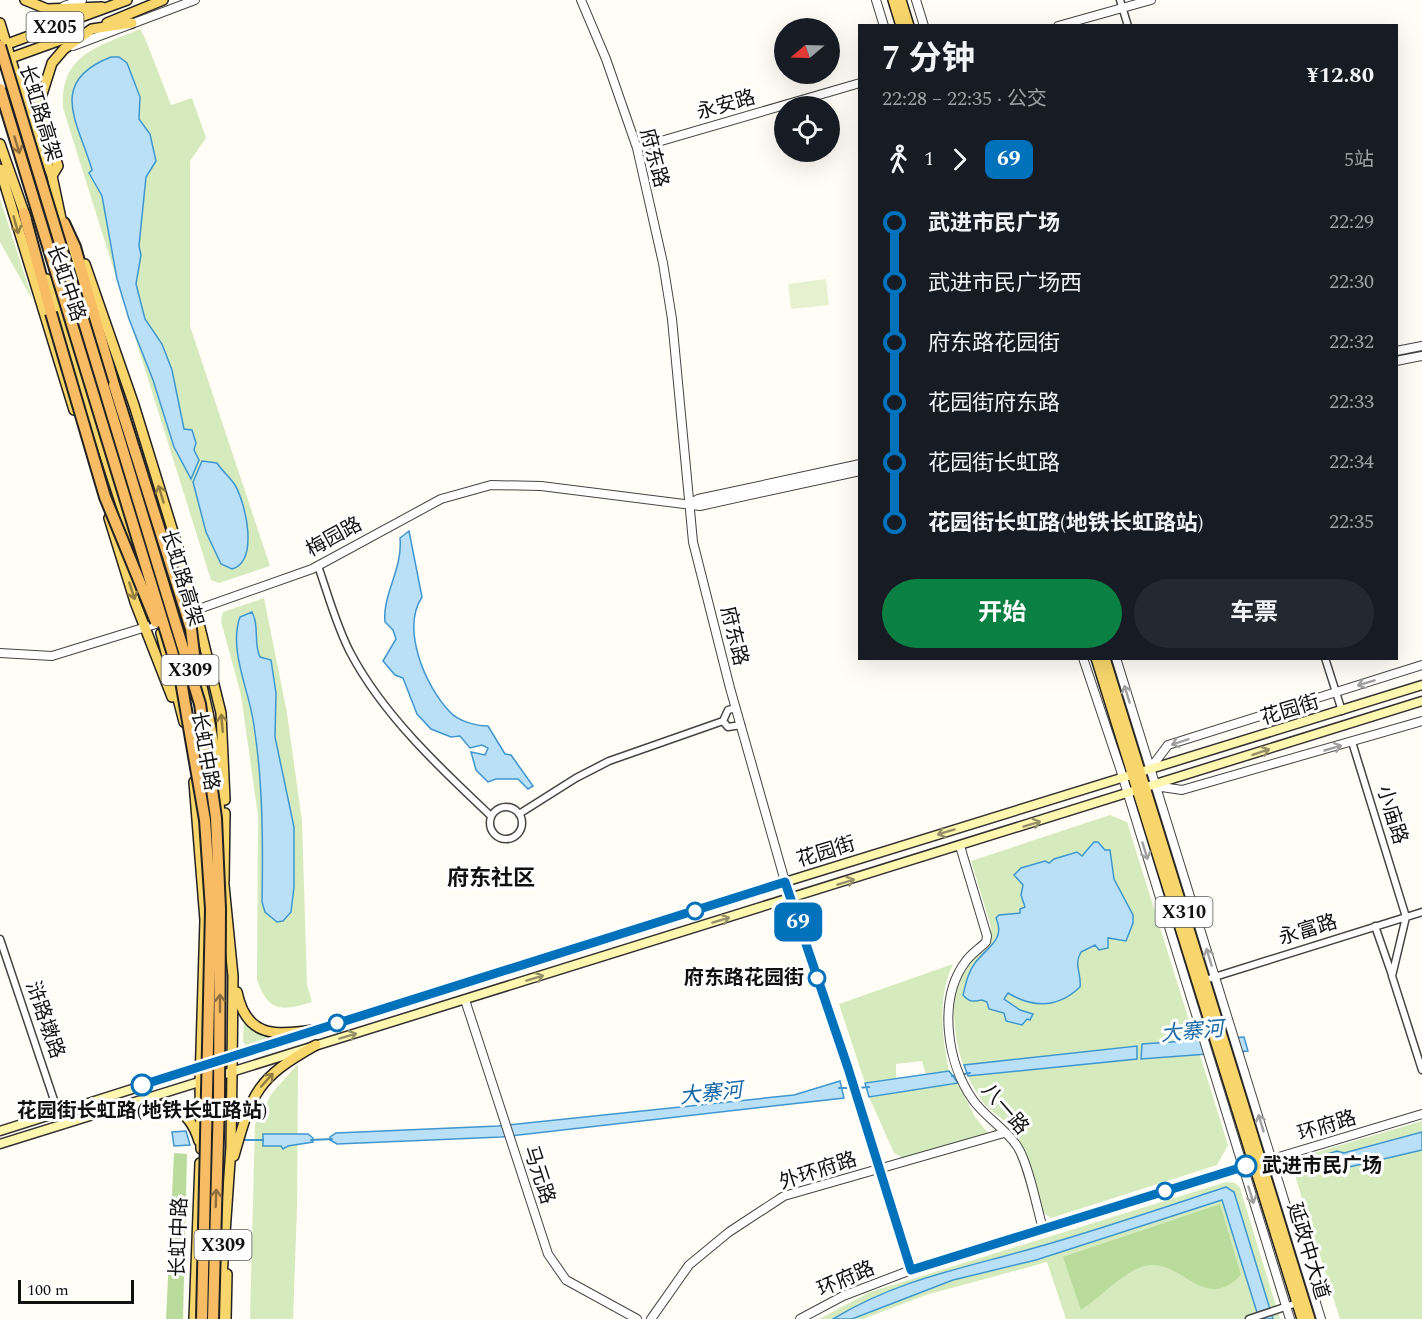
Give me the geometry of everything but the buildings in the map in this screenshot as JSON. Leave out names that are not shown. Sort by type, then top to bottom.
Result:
[{"type":"highway","name":"长虹路高架","points":[[2,46],[200,704],[216,818],[220,909],[219,1101],[213,1319]]},
{"type":"highway","name":"长虹路高架","points":[[0,89],[181,681],[205,820],[211,909],[202,1319]]},
{"type":"highway","points":[[24,213],[105,497],[181,681]]},
{"type":"highway","points":[[64,223],[75,247],[114,385],[191,629],[200,704]]},
{"type":"main road","points":[[26,0],[47,9],[113,3]]},
{"type":"main road","name":"X205","points":[[2,46],[113,3],[127,0]]},
{"type":"main road","name":"X205","points":[[0,61],[92,29],[163,0]]},
{"type":"main road","points":[[893,0],[900,24]]},
{"type":"main road","points":[[901,0],[908,24]]},
{"type":"main road","name":"长虹中路","points":[[0,23],[2,46],[10,58],[52,176],[64,223],[64,233],[207,701],[219,783],[224,886],[233,976],[232,1072],[236,1132]]},
{"type":"main road","points":[[52,176],[58,166],[39,104],[52,63],[64,49],[92,29],[132,23]]},
{"type":"main road","name":"长虹中路","points":[[0,144],[159,623],[186,733],[194,784],[205,920],[200,1066],[199,1135],[201,1148],[194,1319]]},
{"type":"main road","points":[[0,168],[21,242],[145,627],[186,733]]},
{"type":"main road","points":[[64,223],[80,249],[134,405],[196,610],[221,714],[226,772],[224,886]]},
{"type":"main road","name":"X310","points":[[1097,660],[1141,772]]},
{"type":"main road","name":"X310","points":[[1106,660],[1218,1035]]},
{"type":"main road","name":"花园街","points":[[0,1131],[313,1030],[1422,685]]},
{"type":"main road","name":"花园街","points":[[0,1144],[1127,795],[1422,701]]},
{"type":"main road","name":"X310","points":[[1146,789],[1205,980],[1218,1035]]},
{"type":"main road","points":[[233,976],[239,1005],[250,1021],[261,1031],[282,1035],[313,1030]]},
{"type":"main road","points":[[202,1026],[233,1026]]},
{"type":"main road","name":"延政中大道","points":[[1218,1035],[1310,1319]]},
{"type":"main road","points":[[226,1319],[230,1171],[236,1132],[266,1079],[316,1046]]},
{"type":"main road","points":[[127,1105],[167,1104],[190,1121],[199,1135]]},
{"type":"main road","name":"延政中大道","points":[[1258,1163],[1302,1319]]},
{"type":"main road","name":"X309","points":[[219,1319],[230,1171]]},
{"type":"street","points":[[62,7],[82,0]]},
{"type":"street","points":[[64,49],[195,0]]},
{"type":"street","name":"府东路","points":[[581,0],[606,59],[636,148],[663,263],[672,319],[693,542],[736,708],[790,899],[856,1094],[911,1270]]},
{"type":"street","points":[[876,0],[883,24]]},
{"type":"street","points":[[916,0],[923,24]]},
{"type":"street","points":[[1064,24],[1122,4],[1151,0]]},
{"type":"street","points":[[1122,4],[1127,24]]},
{"type":"street","name":"永安路","points":[[636,148],[858,84]]},
{"type":"street","points":[[1398,351],[1422,346]]},
{"type":"street","points":[[1398,361],[1422,356]]},
{"type":"street","name":"梅园路","points":[[688,505],[698,499],[858,464]]},
{"type":"street","name":"梅园路","points":[[0,653],[52,656],[159,623],[318,566],[441,499],[491,485],[542,486],[700,506],[858,471]]},
{"type":"street","points":[[318,566],[349,649],[362,674],[428,753],[491,816],[491,831],[504,840],[514,838],[521,830],[519,814]]},
{"type":"street","points":[[1084,660],[1290,1319]]},
{"type":"street","points":[[1116,660],[1141,772]]},
{"type":"street","points":[[1326,660],[1342,711]]},
{"type":"street","points":[[1141,772],[1168,746],[1422,665]]},
{"type":"street","points":[[519,814],[576,778],[609,761],[723,722],[728,710],[736,708]]},
{"type":"street","points":[[1322,1319],[1215,976],[1146,789],[1182,790],[1422,721]]},
{"type":"street","points":[[723,722],[728,727],[741,725]]},
{"type":"street","name":"小庙路","points":[[1353,742],[1406,917]]},
{"type":"street","points":[[491,816],[505,807],[519,814]]},
{"type":"street","name":"八一路","points":[[960,846],[987,936],[986,942],[966,962],[955,984],[948,1012],[957,1068],[964,1086],[982,1112],[1019,1148],[1043,1229]]},
{"type":"street","name":"永富路","points":[[1205,980],[1422,912]]},
{"type":"street","points":[[1392,976],[1406,917]]},
{"type":"street","points":[[1375,926],[1422,1070]]},
{"type":"street","name":"浒路墩路","points":[[0,939],[58,1112]]},
{"type":"street","name":"马元路","points":[[465,1000],[548,1254],[555,1268],[566,1280],[637,1319]]},
{"type":"street","name":"环府路","points":[[800,1319],[843,1296],[911,1270],[1422,1114]]},
{"type":"street","name":"外环府路","points":[[651,1319],[689,1265],[729,1232],[784,1196],[1004,1133]]},
{"type":"street","points":[[1249,1319],[1297,1303]]},
{"type":"green space","points":[[140,29],[171,105],[192,98],[206,138],[190,161],[190,326],[270,566],[219,583],[211,580],[63,108],[68,75],[75,64],[96,48]]},
{"type":"green space","points":[[0,199],[33,301],[0,242]]},
{"type":"green space","points":[[826,279],[829,305],[791,309],[788,284]]},
{"type":"green space","points":[[264,598],[287,713],[302,821],[307,985],[312,1002],[285,1008],[278,1007],[266,999],[257,980],[258,816],[241,695],[221,621],[223,612]]},
{"type":"green space","name":"武进市民广场","points":[[1110,815],[1127,822],[1228,1145],[1217,1165],[1051,1218],[1042,1212],[1021,1142],[1009,1125],[983,1102],[968,1077],[959,1051],[954,1023],[957,984],[985,944],[991,927],[971,861]]},
{"type":"green space","points":[[953,964],[945,990],[942,1017],[949,1071],[926,1074],[922,1061],[896,1064],[896,1078],[865,1083],[839,1004]]},
{"type":"green space","points":[[244,1015],[273,1036],[274,1040],[248,1048],[243,1042]]},
{"type":"green space","points":[[298,1064],[297,1208],[293,1319],[250,1319],[255,1124],[272,1093]]},
{"type":"green space","points":[[958,1083],[975,1117],[988,1133],[903,1158],[894,1153],[869,1097]]},
{"type":"green space","points":[[1422,1121],[1422,1319],[1340,1319],[1292,1166],[1297,1158]]},
{"type":"green space","points":[[174,1153],[187,1154],[183,1319],[166,1319]]},
{"type":"green space","points":[[1226,1182],[1235,1183],[1240,1188],[1280,1319],[1066,1319],[1047,1262],[926,1295],[863,1319],[819,1319],[870,1292]]},
{"type":"green space","points":[[1220,1204],[1241,1275],[1227,1286],[1214,1289],[1202,1287],[1168,1268],[1155,1265],[1141,1267],[1125,1275],[1081,1310],[1063,1257]]},
{"type":"water","points":[[111,57],[119,57],[127,63],[140,97],[139,119],[150,134],[156,161],[146,177],[139,246],[141,255],[136,284],[145,319],[162,344],[172,370],[184,429],[192,430],[196,443],[194,450],[199,460],[191,479],[174,447],[153,380],[129,319],[117,279],[102,196],[89,173],[92,170],[72,106],[73,92],[79,79],[91,67]]},
{"type":"water","points":[[202,461],[217,463],[235,485],[243,505],[248,544],[240,564],[232,569],[221,564],[206,532],[193,482]]},
{"type":"water","points":[[409,531],[422,597],[416,610],[415,641],[425,673],[432,688],[453,715],[468,722],[488,726],[505,754],[511,755],[533,786],[528,789],[518,779],[496,779],[488,782],[476,770],[471,752],[485,755],[488,748],[482,745],[470,748],[460,736],[451,737],[431,729],[417,714],[403,678],[395,675],[383,661],[396,639],[393,630],[385,622],[386,602],[398,560],[400,538]]},
{"type":"water","points":[[252,612],[256,623],[260,657],[271,660],[276,693],[275,737],[294,827],[294,887],[291,912],[283,921],[277,922],[265,912],[262,902],[261,791],[257,748],[252,713],[238,657],[237,630],[240,617]]},
{"type":"water","points":[[1094,842],[1098,842],[1105,850],[1110,850],[1114,879],[1133,915],[1133,923],[1126,941],[1108,938],[1108,948],[1099,950],[1095,945],[1081,952],[1078,961],[1080,987],[1063,999],[1045,1004],[1027,1001],[1008,993],[1004,999],[1020,1010],[1033,1014],[1030,1020],[1027,1019],[1022,1025],[1006,1021],[1004,1013],[989,1009],[987,1002],[967,999],[963,995],[971,970],[997,938],[999,932],[996,918],[999,915],[1020,913],[1020,909],[1025,907],[1021,895],[1023,885],[1014,875],[1021,868],[1045,861],[1049,863],[1054,859],[1077,852],[1082,856]]},
{"type":"water","points":[[1244,1037],[1248,1051],[1141,1059],[1142,1044]]},
{"type":"water","points":[[1137,1046],[1137,1059],[968,1076],[964,1065]]},
{"type":"water","points":[[949,1071],[958,1083],[869,1097],[865,1083]]},
{"type":"water","points":[[840,1081],[844,1098],[501,1137],[337,1144],[330,1140],[330,1137],[336,1133],[498,1126],[794,1095]]},
{"type":"water","points":[[186,1131],[190,1145],[174,1146],[172,1132]]},
{"type":"water","points":[[1422,1132],[1422,1150],[1332,1169],[1317,1157],[1337,1151],[1344,1153]]},
{"type":"water","points":[[263,1134],[308,1134],[313,1138],[313,1142],[283,1149],[281,1146],[263,1146]]},
{"type":"water","points":[[1226,1187],[1234,1192],[1273,1319],[1259,1319],[1222,1200],[1036,1260],[953,1280],[852,1319],[833,1319],[858,1305],[906,1284],[1082,1234]]},
{"type":"waterway","name":"大寨河","points":[[952,1076],[970,1073]]},
{"type":"waterway","name":"大寨河","points":[[857,1088],[869,1087]]},
{"type":"waterway","name":"大寨河","points":[[839,1088],[851,1088]]},
{"type":"waterway","name":"大寨河","points":[[311,1140],[332,1139]]},
{"type":"waterway","name":"大寨河","points":[[242,1140],[263,1140]]},
{"type":"bus line","name":"69","points":[[142,1085],[785,882],[848,1068],[911,1270],[1246,1166]]},
{"type":"place","name":"府东路花园街","points":[[817,978]]},
{"type":"place","name":"花园街长虹路(地铁长虹路站)","points":[[142,1085]]},
{"type":"place","name":"武进市民广场","points":[[1246,1166]]},
{"type":"district","name":"府东社区","points":[[491,878]]}]
